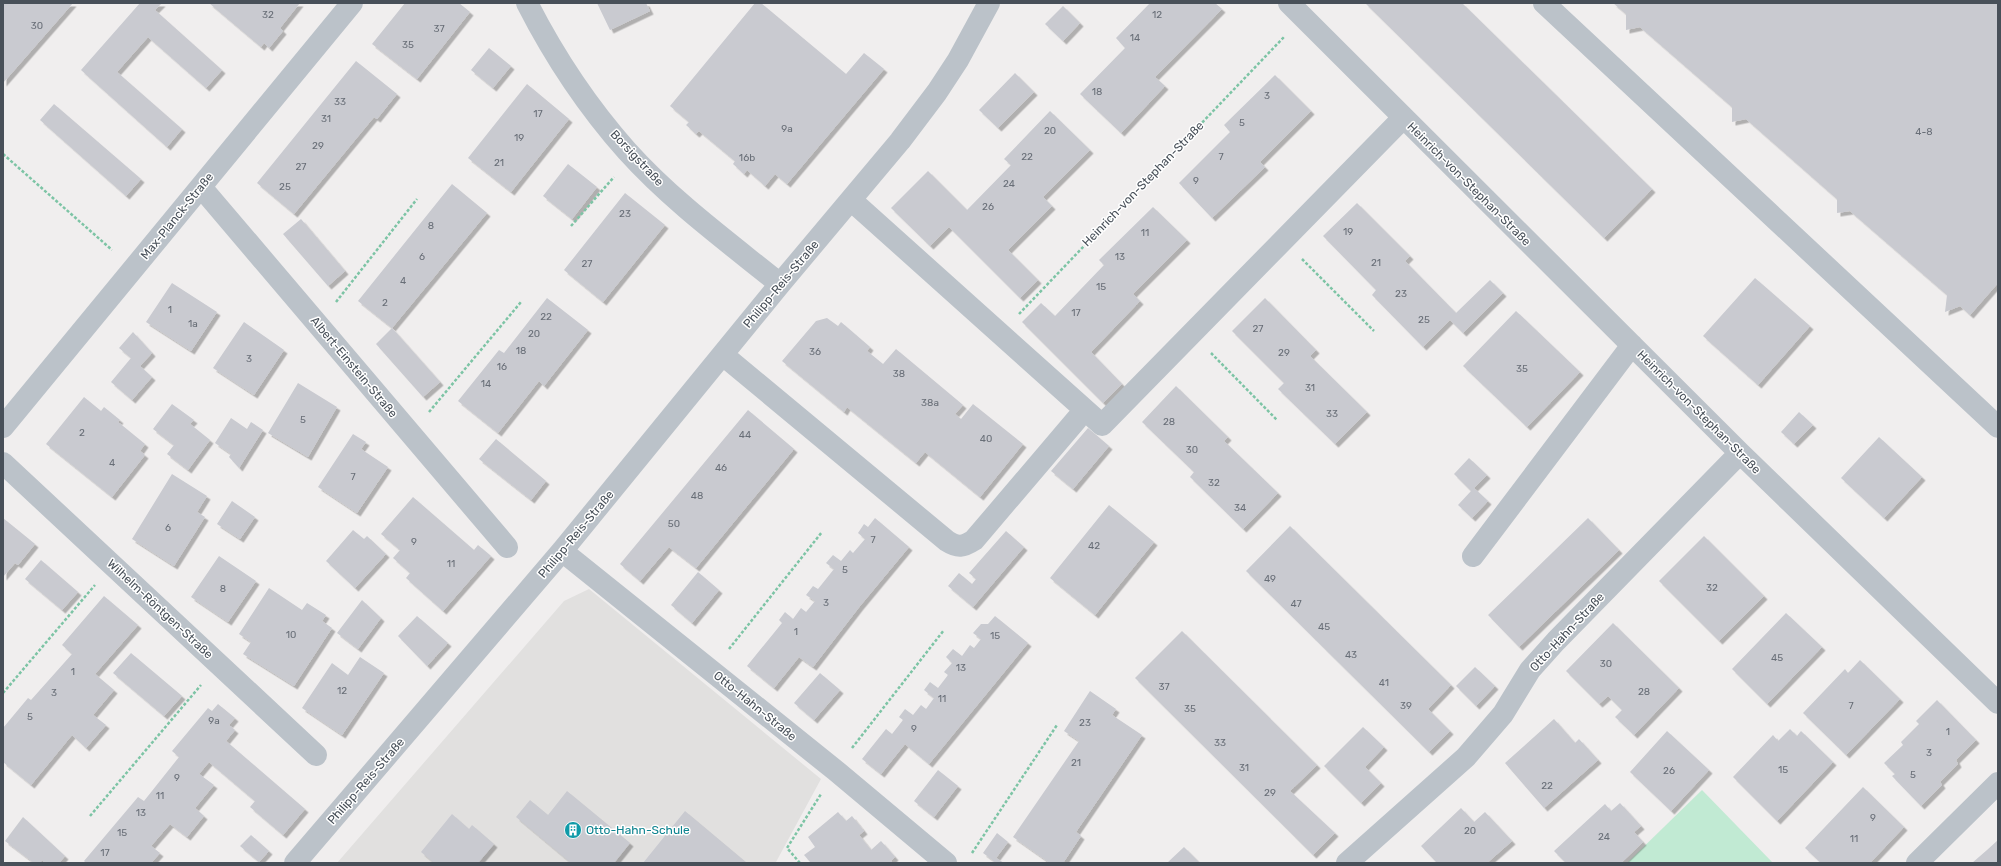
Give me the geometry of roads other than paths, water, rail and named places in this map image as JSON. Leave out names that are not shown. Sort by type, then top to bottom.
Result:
[{"type":"street","name":"Borsigstraße","points":[[527,3],[543,34],[573,82],[632,156],[687,209],[780,284]]},
{"type":"street","name":"Philipp-Reis-Straße","points":[[295,863],[562,551],[780,284],[851,200],[937,92],[958,60],[989,3]]},
{"type":"street","points":[[1544,3],[1998,427]]},
{"type":"street","name":"Max-Planck-Straße","points":[[3,427],[350,4]]},
{"type":"street","name":"Heinrich-von-Stephan-Straße","points":[[1296,10],[1740,453],[1998,704]]},
{"type":"street","name":"Heinrich-von-Stephan-Straße","points":[[851,200],[1102,425],[1403,118]]},
{"type":"street","name":"Albert-Einstein-Straße","points":[[201,187],[507,547]]},
{"type":"street","points":[[1473,556],[1632,345]]},
{"type":"street","points":[[723,355],[955,546],[966,546],[974,540],[1077,419]]},
{"type":"street","name":"Otto-Hahn-Straße","points":[[1347,863],[1466,756],[1503,714],[1530,670],[1551,646],[1740,453]]},
{"type":"street","name":"Wilhelm-Röntgen-Straße","points":[[3,463],[316,756]]},
{"type":"street","name":"Otto-Hahn-Straße","points":[[562,551],[835,770],[946,863]]},
{"type":"street","points":[[1917,863],[1998,783]]},
{"type":"place","name":"Otto-Hahn-Schule","points":[[573,830]]}]
